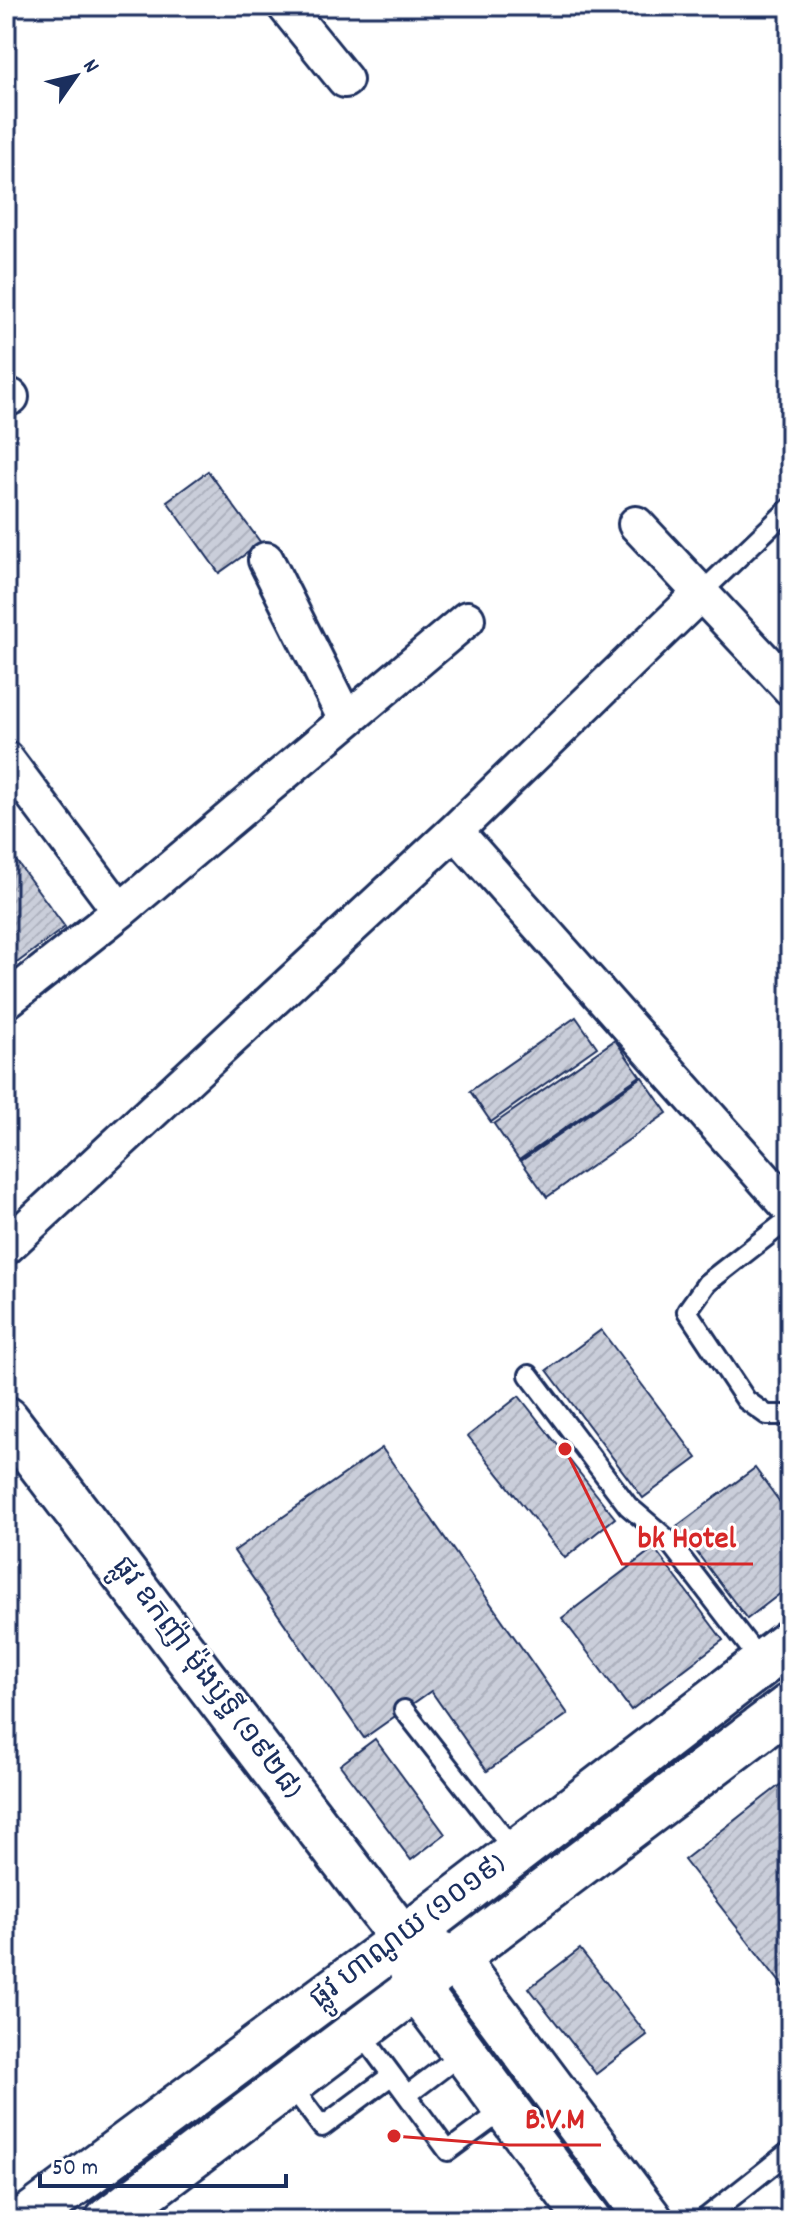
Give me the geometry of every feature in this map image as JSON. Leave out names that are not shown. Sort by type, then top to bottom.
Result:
[{"type":"main road","name":"ផ្លូវ ឧកញ៉ា ម៉ុងឫទ្ធី (១៩២៨)","points":[[6,1419],[403,1939],[417,1989],[589,2220]]},
{"type":"main road","name":"ផ្លូវ ហាណូយ (១០១៩)","points":[[25,2220],[403,1939],[776,1652]]},
{"type":"main road","name":"ផ្លូវ ហាណូយ (១០១៩)","points":[[108,2220],[790,1706]]},
{"type":"main road","points":[[403,1939],[456,1960],[650,2220]]},
{"type":"street","points":[[285,6],[345,80]]},
{"type":"street","points":[[636,524],[790,688]]},
{"type":"street","points":[[266,560],[346,720]]},
{"type":"street","points":[[6,1247],[455,831],[701,593]]},
{"type":"street","points":[[6,1001],[120,911],[467,619]]},
{"type":"street","points":[[6,759],[120,911]]},
{"type":"street","points":[[455,831],[790,1208]]},
{"type":"lane","points":[[701,593],[790,508]]},
{"type":"lane","points":[[790,1218],[707,1283],[694,1296],[687,1311],[746,1400],[767,1415],[790,1415]]},
{"type":"lane","points":[[529,1375],[628,1506],[666,1538],[776,1652]]},
{"type":"lane","points":[[404,1710],[516,1853]]},
{"type":"lane","points":[[360,2032],[448,2151],[506,2108]]},
{"type":"lane","points":[[407,2095],[464,2052]]},
{"type":"lane","points":[[290,2084],[322,2127],[392,2075]]},
{"type":"lane","points":[[703,2220],[790,2151]]},
{"type":"building","points":[[208,471],[261,543],[219,573],[167,501]]},
{"type":"building","points":[[6,847],[65,927],[6,971]]},
{"type":"building","points":[[576,1017],[597,1047],[491,1122],[470,1091]]},
{"type":"building","points":[[615,1040],[640,1076],[519,1160],[494,1124]]},
{"type":"building","points":[[642,1077],[667,1113],[547,1197],[521,1161]]},
{"type":"building","points":[[601,1330],[697,1458],[643,1498],[547,1370]]},
{"type":"building","points":[[519,1396],[615,1518],[565,1558],[468,1436]]},
{"type":"building","points":[[382,1448],[568,1714],[487,1771],[431,1691],[364,1738],[234,1551]]},
{"type":"building","points":[[755,1468],[790,1516],[790,1586],[747,1619],[677,1526]]},
{"type":"building","points":[[654,1548],[723,1640],[631,1710],[562,1618]]},
{"type":"building","points":[[375,1739],[445,1834],[411,1860],[340,1765]]},
{"type":"building","points":[[790,1777],[790,1995],[684,1860]]},
{"type":"building","points":[[580,1949],[647,2035],[596,2074],[529,1988]]},
{"type":"place","name":"bk Hotel","points":[[565,1449]]},
{"type":"place","name":"B.V.M","points":[[394,2136]]}]
